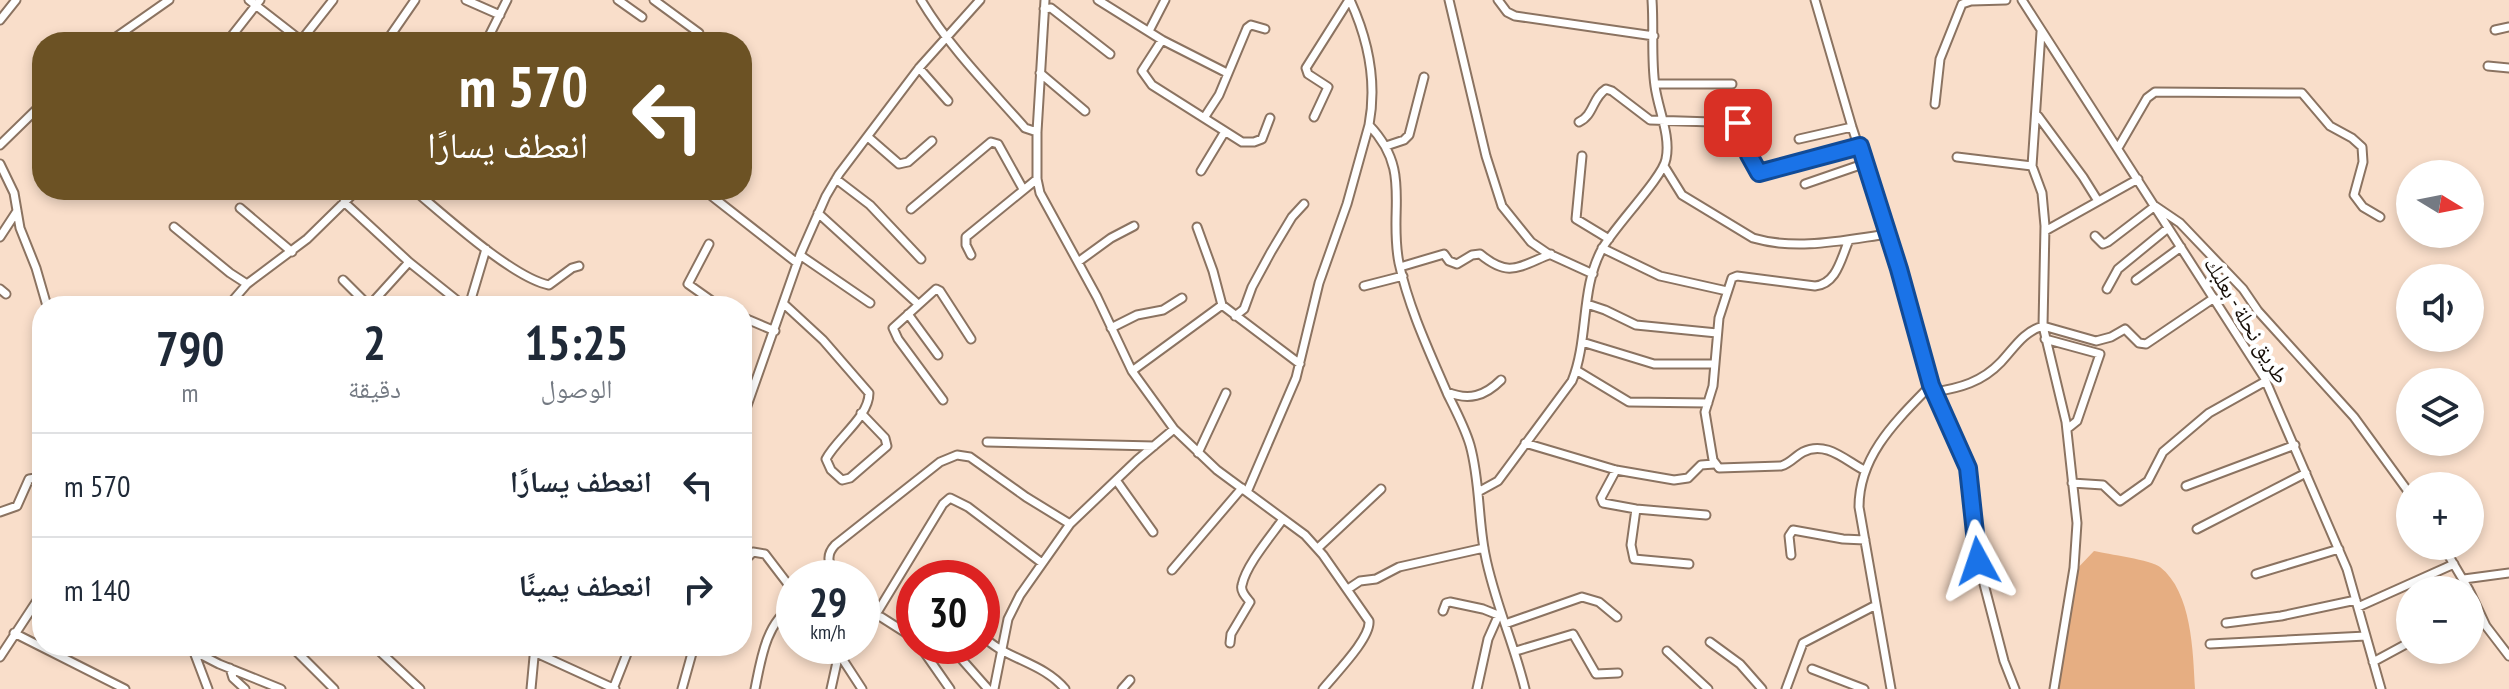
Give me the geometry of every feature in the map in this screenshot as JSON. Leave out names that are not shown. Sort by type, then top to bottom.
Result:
[{"type":"street","points":[[0,20],[16,0]]},
{"type":"street","points":[[123,32],[169,0]]},
{"type":"street","points":[[309,32],[333,0]]},
{"type":"street","points":[[393,32],[415,0]]},
{"type":"street","points":[[466,0],[500,15]]},
{"type":"street","points":[[491,32],[507,0]]},
{"type":"street","points":[[618,0],[642,17]]},
{"type":"street","points":[[654,0],[698,32]]},
{"type":"street","points":[[921,0],[945,38],[1025,128],[1037,132]]},
{"type":"street","points":[[752,393],[798,259],[836,179],[919,68],[980,0]]},
{"type":"street","points":[[1098,0],[1162,40],[1227,73]]},
{"type":"street","points":[[1149,31],[1165,0]]},
{"type":"street","points":[[1314,117],[1328,87],[1308,74],[1306,68],[1349,0]]},
{"type":"street","points":[[1172,570],[1244,490],[1282,416],[1300,364],[1319,283],[1347,204],[1369,125],[1373,89],[1369,60],[1360,24],[1349,0]]},
{"type":"street","points":[[1449,0],[1498,198],[1522,233],[1551,254],[1593,274]]},
{"type":"street","points":[[1498,0],[1507,12],[1515,16],[1654,36]]},
{"type":"street","points":[[1478,492],[1498,481],[1572,381],[1593,274],[1602,248],[1664,166],[1667,151],[1655,84],[1652,0]]},
{"type":"street","points":[[1815,0],[1933,388],[1968,468],[1978,561],[2004,661],[2015,689]]},
{"type":"street","points":[[1935,104],[1940,59],[1962,4],[2006,0]]},
{"type":"street","name":"طريق نحلة - بعلبك","points":[[2024,1],[2266,381],[2339,549],[2381,689]]},
{"type":"street","points":[[234,32],[255,2],[290,32]]},
{"type":"street","points":[[1110,54],[1044,4],[1037,132],[1040,193],[1132,371],[1174,429],[1198,453],[1318,548],[1364,612],[1370,626],[1323,689]]},
{"type":"street","points":[[1204,118],[1215,103],[1247,28],[1251,25],[1265,29]]},
{"type":"street","points":[[2495,30],[2509,27]]},
{"type":"street","points":[[2041,32],[2032,166],[2042,193],[2045,231],[2043,326],[2067,429],[2077,523],[2076,551],[2054,689]]},
{"type":"street","points":[[1162,40],[1143,69],[1143,75],[1152,85],[1242,142],[1262,139],[1270,118]]},
{"type":"street","points":[[2488,66],[2509,68]]},
{"type":"street","points":[[919,68],[948,101]]},
{"type":"street","points":[[1040,73],[1085,111]]},
{"type":"street","points":[[1386,146],[1409,135],[1424,77]]},
{"type":"street","points":[[1655,84],[1732,84]]},
{"type":"street","points":[[1579,122],[1589,116],[1597,96],[1606,89],[1643,116],[1662,121],[1745,124],[1749,155],[1759,173],[1860,146]]},
{"type":"street","points":[[2118,148],[2147,98],[2155,92],[2302,93],[2330,126],[2362,147],[2363,162],[2354,195],[2363,207],[2380,217]]},
{"type":"street","points":[[0,145],[32,114]]},
{"type":"street","points":[[2037,114],[2098,201]]},
{"type":"street","points":[[1369,125],[1386,146],[1396,170],[1395,242],[1401,272],[1414,314],[1470,446],[1484,548],[1499,614],[1516,651],[1525,689]]},
{"type":"street","points":[[1799,139],[1852,127]]},
{"type":"street","points":[[1201,171],[1224,133]]},
{"type":"street","points":[[868,137],[899,164],[908,162],[932,141]]},
{"type":"street","points":[[911,209],[991,142],[998,144],[1023,189]]},
{"type":"street","points":[[1582,156],[1576,219],[1609,239]]},
{"type":"street","points":[[1957,157],[2032,166]]},
{"type":"street","points":[[1805,184],[1866,163]]},
{"type":"street","points":[[0,164],[14,193],[22,234],[44,296]]},
{"type":"street","points":[[1664,166],[1682,195],[1753,238],[1790,244],[1888,234]]},
{"type":"street","points":[[836,179],[870,205],[921,259]]},
{"type":"street","points":[[971,255],[966,237],[1037,179]]},
{"type":"street","points":[[2045,231],[2138,179]]},
{"type":"street","points":[[426,200],[486,249],[545,285],[579,266]]},
{"type":"street","points":[[718,200],[798,259],[870,303]]},
{"type":"street","points":[[237,296],[247,284],[292,252],[344,202],[409,262],[453,296]]},
{"type":"street","points":[[1235,316],[1244,309],[1271,252],[1292,217],[1304,204]]},
{"type":"street","points":[[2095,236],[2103,244],[2108,242],[2155,206],[2187,229],[2354,417],[2396,475]]},
{"type":"street","points":[[240,208],[292,252]]},
{"type":"street","points":[[0,237],[17,211]]},
{"type":"street","points":[[818,213],[918,304]]},
{"type":"street","points":[[1078,262],[1134,226]]},
{"type":"street","points":[[174,227],[247,284]]},
{"type":"street","points":[[1197,227],[1222,305],[1300,364]]},
{"type":"street","points":[[2107,289],[2118,269],[2168,228]]},
{"type":"street","points":[[1849,240],[1832,278],[1826,284],[1732,278],[1717,333],[1715,364],[1705,416],[1714,464],[1719,468],[1781,466],[1789,464],[1802,453],[1817,449],[1841,454],[1864,470]]},
{"type":"street","points":[[705,296],[688,284],[709,244]]},
{"type":"street","points":[[2136,280],[2181,247]]},
{"type":"street","points":[[1602,248],[1660,276],[1727,291]]},
{"type":"street","points":[[470,296],[486,249]]},
{"type":"street","points":[[1364,286],[1444,254],[1449,261],[1457,264],[1480,254],[1492,264],[1509,270],[1551,254]]},
{"type":"street","points":[[381,296],[409,262]]},
{"type":"street","points":[[343,280],[359,296]]},
{"type":"street","points":[[943,400],[893,328],[934,289],[938,290],[971,339]]},
{"type":"street","points":[[1111,328],[1137,315],[1163,310],[1182,298]]},
{"type":"street","points":[[2045,339],[2089,345],[2125,329],[2139,343],[2146,344],[2214,298]]},
{"type":"street","points":[[784,304],[823,340],[867,390],[869,398],[861,413],[826,459],[831,470],[842,480],[850,478],[887,446],[885,438],[861,413]]},
{"type":"street","points":[[1587,304],[1636,325],[1717,333]]},
{"type":"street","points":[[1132,371],[1222,305]]},
{"type":"street","points":[[908,314],[938,355]]},
{"type":"street","points":[[752,321],[775,331]]},
{"type":"street","points":[[1891,689],[1859,495],[1864,470],[1888,433],[1933,388],[1967,386],[1980,379],[2000,364],[2020,339],[2032,329],[2043,326],[2089,345],[2100,355],[2090,375],[2077,421],[2067,429]]},
{"type":"street","points":[[1582,342],[1654,364],[1715,364]]},
{"type":"street","points":[[1576,370],[1629,402],[1708,403]]},
{"type":"street","points":[[1447,392],[1459,396],[1481,396],[1501,380]]},
{"type":"street","points":[[2072,483],[2103,485],[2120,501],[2148,481],[2163,452],[2209,413],[2266,381]]},
{"type":"street","points":[[1198,453],[1226,393]]},
{"type":"street","points":[[994,689],[1013,606],[1042,563],[1070,524],[1174,429]]},
{"type":"street","points":[[987,442],[1154,446]]},
{"type":"street","points":[[1525,443],[1616,470],[1680,480],[1692,476],[1698,466],[1714,464]]},
{"type":"street","points":[[2186,486],[2295,445]]},
{"type":"street","points":[[828,560],[829,552],[835,545],[940,462],[957,455],[970,457],[1070,524]]},
{"type":"street","points":[[1616,470],[1600,500],[1636,509],[1706,515]]},
{"type":"street","points":[[2197,529],[2306,473]]},
{"type":"street","points":[[0,512],[17,506],[29,479],[32,479]]},
{"type":"street","points":[[1116,480],[1153,532]]},
{"type":"street","points":[[1318,548],[1381,489]]},
{"type":"street","points":[[880,608],[943,504],[950,498],[968,507],[1042,563]]},
{"type":"street","points":[[1636,509],[1631,547],[1634,559],[1638,562],[1689,564]]},
{"type":"street","points":[[1230,643],[1231,634],[1250,602],[1242,585],[1254,560],[1283,519]]},
{"type":"street","points":[[1791,555],[1789,536],[1793,530],[1865,540]]},
{"type":"street","points":[[1348,589],[1360,581],[1372,580],[1399,567],[1484,548]]},
{"type":"street","points":[[2256,574],[2339,549]]},
{"type":"street","points":[[752,553],[765,554],[776,568]]},
{"type":"street","points":[[2452,560],[2462,576]]},
{"type":"street","points":[[2226,623],[2357,603],[2454,564]]},
{"type":"street","points":[[2484,576],[2509,573]]},
{"type":"street","points":[[1505,624],[1582,597],[1599,602],[1617,617]]},
{"type":"street","points":[[1443,611],[1448,602],[1499,614]]},
{"type":"street","points":[[1786,689],[1803,643],[1876,605]]},
{"type":"street","points":[[0,657],[32,607]]},
{"type":"street","points":[[1477,689],[1485,652],[1499,614]]},
{"type":"street","points":[[755,689],[768,637],[776,623]]},
{"type":"street","points":[[2484,623],[2509,656]]},
{"type":"street","points":[[14,633],[32,642]]},
{"type":"street","points":[[1516,651],[1573,634],[1596,674],[1618,673]]},
{"type":"street","points":[[2210,644],[2366,636]]},
{"type":"street","points":[[1710,642],[1740,664],[1762,689]]},
{"type":"street","points":[[1002,649],[1051,675],[1065,689]]},
{"type":"street","points":[[2373,662],[2396,650]]},
{"type":"street","points":[[1667,651],[1708,689]]},
{"type":"street","points":[[60,656],[125,689]]},
{"type":"street","points":[[196,656],[208,689]]},
{"type":"street","points":[[205,656],[281,689]]},
{"type":"street","points":[[301,656],[334,689]]},
{"type":"street","points":[[385,656],[420,689]]},
{"type":"street","points":[[531,689],[535,656]]},
{"type":"street","points":[[548,656],[614,689],[626,656]]},
{"type":"street","points":[[682,689],[691,656]]},
{"type":"street","points":[[831,689],[834,664]]},
{"type":"street","points":[[845,664],[862,689]]},
{"type":"street","points":[[933,664],[950,689]]},
{"type":"street","points":[[966,664],[988,689]]},
{"type":"street","points":[[230,668],[233,678],[245,689]]},
{"type":"street","points":[[1812,669],[1864,689]]},
{"type":"street","points":[[1122,689],[1130,680]]},
{"type":"shaded area","points":[[2094,551],[2155,564],[2171,578],[2179,591],[2189,624],[2195,689],[2057,689],[2072,574]]},
{"type":"route","points":[[1738,123],[1747,126],[1749,155],[1759,173],[1860,146],[1909,302],[1931,385],[1968,468],[1978,561]]}]
